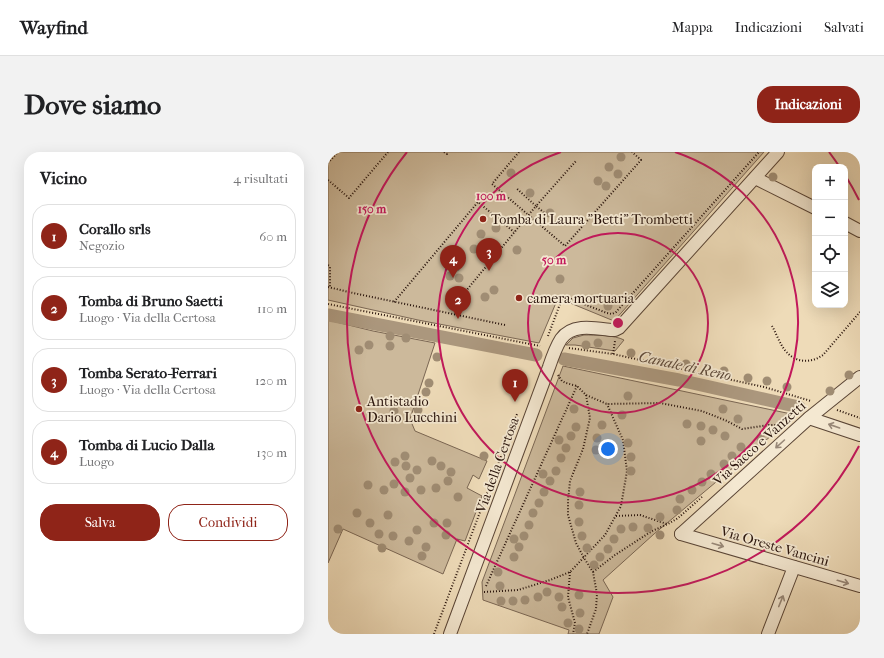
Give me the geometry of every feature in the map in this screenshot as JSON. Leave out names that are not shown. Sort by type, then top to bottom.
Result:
[{"type":"street","name":"Via della Certosa","points":[[450,634],[562,348],[561,339],[564,335],[576,328],[611,330],[619,328],[778,152]]},
{"type":"street","points":[[755,178],[812,206]]},
{"type":"street","points":[[848,225],[860,231]]},
{"type":"street","name":"Via Sacco e Vanzetti","points":[[681,534],[809,418],[860,377]]},
{"type":"street","points":[[809,418],[860,435]]},
{"type":"street","name":"Via Oreste Vancini","points":[[681,534],[860,586]]},
{"type":"street","points":[[768,634],[794,567]]},
{"type":"path","points":[[328,164],[338,152]]},
{"type":"path","points":[[328,180],[349,198],[388,152]]},
{"type":"path","points":[[444,152],[447,154],[448,152]]},
{"type":"path","points":[[519,152],[492,184],[565,246],[641,160],[632,152]]},
{"type":"path","points":[[547,338],[563,296],[607,313],[612,314],[616,312],[759,152]]},
{"type":"path","points":[[456,303],[514,232],[576,161]]},
{"type":"path","points":[[516,188],[558,224]]},
{"type":"path","points":[[394,302],[478,202],[514,232]]},
{"type":"path","points":[[328,265],[330,267],[329,287],[505,325]]},
{"type":"path","points":[[328,304],[540,346]]},
{"type":"path","points":[[772,326],[784,348],[790,355],[799,360],[808,361],[817,359],[823,354],[860,312]]},
{"type":"path","points":[[613,354],[616,337]]},
{"type":"path","points":[[562,348],[613,354],[764,387],[816,403]]},
{"type":"path","points":[[553,370],[562,381],[577,386],[586,395],[607,404],[660,404],[702,411],[742,429],[769,425],[791,426]]},
{"type":"path","points":[[486,586],[577,386]]},
{"type":"path","points":[[586,395],[590,418],[583,449],[570,481],[568,515],[576,543],[593,572],[597,594],[596,609],[587,634]]},
{"type":"path","points":[[484,592],[518,590],[570,572],[605,535],[621,506],[627,471],[623,440],[607,404]]},
{"type":"path","points":[[434,634],[519,409]]},
{"type":"path","points":[[839,411],[860,418]]},
{"type":"path","points":[[593,572],[615,555],[652,531],[668,524],[640,515],[616,516]]},
{"type":"path","points":[[570,572],[568,597],[575,623],[573,634]]},
{"type":"shaded area","points":[[328,152],[764,152],[614,321],[558,298],[539,343],[418,320],[328,300]]},
{"type":"shaded area","points":[[328,320],[373,331],[435,343],[410,419],[415,431],[487,461],[479,479],[473,475],[467,488],[482,496],[465,541],[457,539],[443,574],[343,529],[328,563]]},
{"type":"shaded area","points":[[584,335],[610,336],[624,340],[615,351],[566,345],[573,338]]},
{"type":"shaded area","points":[[563,366],[796,415],[654,534],[603,580],[613,597],[599,634],[568,634],[569,630],[483,600],[482,582]]},
{"type":"waterway","name":"Canale di Reno","points":[[328,315],[536,355]]},
{"type":"waterway","name":"Canale di Reno","points":[[564,359],[679,380],[799,407]]},
{"type":"place","name":"Tomba di Laura \"Betti\" Trombetti","points":[[483,219]]},
{"type":"place","name":"Tomba Serato-Ferrari","points":[[489,271]]},
{"type":"place","name":"Tomba di Lucio Dalla","points":[[453,278]]},
{"type":"place","name":"camera mortuaria","points":[[519,298]]},
{"type":"place","name":"Tomba di Bruno Saetti","points":[[458,319]]},
{"type":"place","name":"Corallo srls","points":[[515,402]]},
{"type":"place","name":"Antistadio Dario Lucchini","points":[[359,409]]}]
